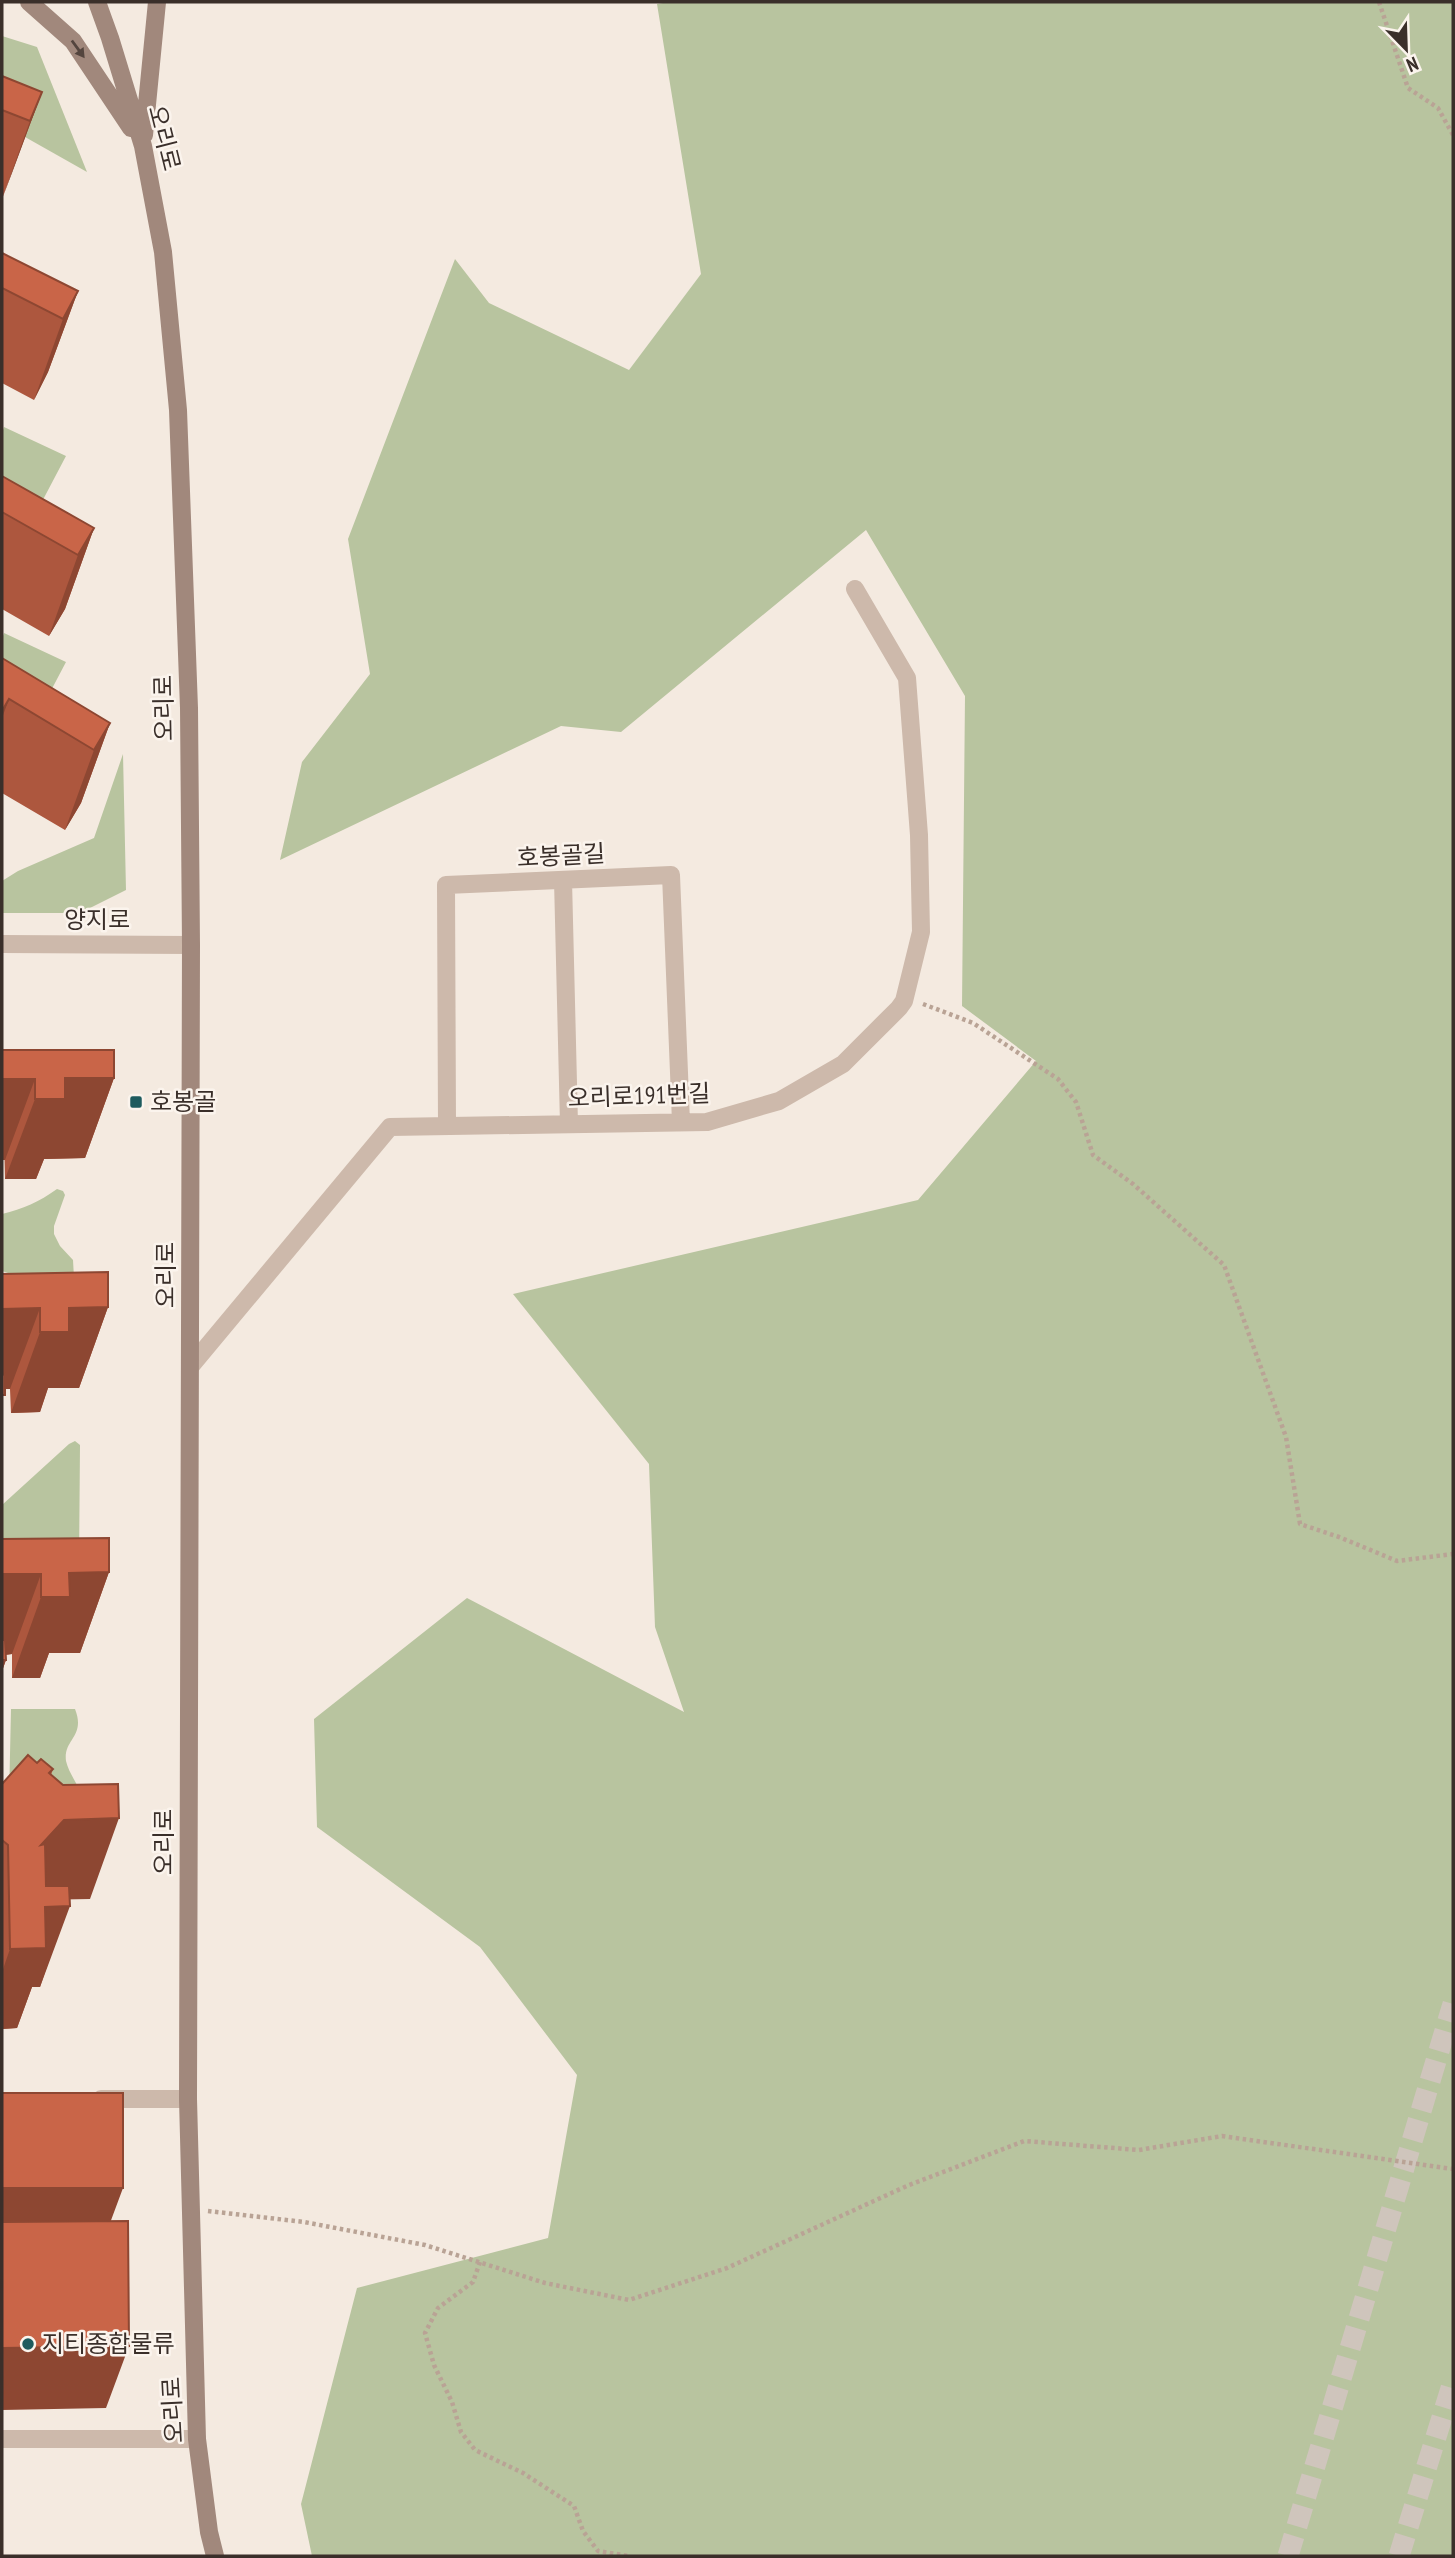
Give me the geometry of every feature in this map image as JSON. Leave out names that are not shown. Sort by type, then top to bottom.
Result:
[{"type":"main road","points":[[29,2],[73,41],[143,146]]},
{"type":"main road","name":"오리로","points":[[97,2],[143,146],[163,252],[178,410],[190,708],[188,2099],[197,2439],[209,2532],[215,2556]]},
{"type":"main road","points":[[143,146],[157,2]]},
{"type":"street","name":"오리로191번길","points":[[190,1367],[390,1127],[706,1122],[779,1101],[843,1064],[904,1001],[921,932],[919,835],[907,678],[855,589]]},
{"type":"street","name":"호봉골길","points":[[447,1126],[446,886],[671,875],[681,1122]]},
{"type":"street","points":[[563,880],[569,1124]]},
{"type":"street","name":"양지로","points":[[2,944],[191,945]]},
{"type":"street","points":[[82,2099],[188,2099]]},
{"type":"street","points":[[2,2439],[197,2439]]},
{"type":"path","points":[[1379,2],[1408,88],[1438,108],[1453,135]]},
{"type":"path","points":[[898,1008],[918,1002],[973,1023],[1058,1079],[1076,1102],[1093,1155],[1133,1184],[1224,1265],[1286,1437],[1300,1524],[1397,1560],[1453,1554]]},
{"type":"path","points":[[191,2209],[304,2222],[425,2245],[545,2283],[629,2300],[727,2267],[909,2185],[1024,2141],[1139,2150],[1222,2136],[1453,2169]]},
{"type":"path","points":[[480,2262],[473,2282],[438,2308],[425,2333],[434,2365],[452,2402],[461,2432],[475,2450],[523,2473],[574,2506],[583,2531],[597,2551],[629,2556]]},
{"type":"green space","points":[[1453,2],[1453,2556],[312,2556],[301,2504],[357,2288],[548,2238],[577,2075],[480,1947],[317,1827],[314,1719],[467,1598],[684,1712],[655,1627],[649,1464],[513,1294],[918,1200],[1036,1061],[962,1006],[965,696],[866,530],[621,732],[561,726],[280,860],[302,762],[370,674],[348,539],[455,259],[489,303],[629,370],[701,274],[657,4]]},
{"type":"green space","points":[[2,36],[37,47],[87,172],[2,124]]},
{"type":"green space","points":[[4,427],[66,456],[36,513],[2,496]]},
{"type":"green space","points":[[4,633],[66,662],[36,719],[2,701]]},
{"type":"green space","points":[[123,754],[126,890],[80,913],[2,913],[2,881],[18,871],[94,838]]},
{"type":"green space","points":[[57,1189],[65,1195],[54,1226],[54,1234],[60,1246],[73,1260],[75,1295],[2,1271],[2,1214],[31,1204]]},
{"type":"green space","points":[[75,1441],[80,1445],[79,1565],[2,1549],[2,1505]]},
{"type":"green space","points":[[11,1709],[75,1709],[78,1726],[68,1748],[66,1761],[78,1787],[9,1800]]},
{"type":"building","points":[[2,76],[42,92],[30,121],[2,110]]},
{"type":"building","points":[[2,253],[78,291],[63,319],[2,288]]},
{"type":"building","points":[[2,476],[94,528],[78,555],[2,512]]},
{"type":"building","points":[[2,658],[110,723],[94,750],[9,699],[2,711]]},
{"type":"building","points":[[2,1050],[114,1050],[114,1078],[65,1078],[65,1099],[35,1099],[35,1079],[2,1079]]},
{"type":"building","points":[[108,1272],[108,1307],[69,1308],[69,1332],[40,1332],[40,1308],[2,1309],[2,1274]]},
{"type":"building","points":[[5,1374],[5,1395],[2,1395],[2,1375]]},
{"type":"building","points":[[109,1538],[109,1572],[69,1573],[70,1597],[41,1597],[41,1574],[2,1574],[2,1539]]},
{"type":"building","points":[[2,1640],[5,1640],[6,1660],[2,1660]]},
{"type":"building","points":[[28,1755],[37,1763],[41,1759],[53,1769],[49,1773],[63,1785],[118,1784],[119,1818],[64,1820],[41,1845],[45,1844],[46,1886],[69,1886],[70,1906],[45,1907],[46,1948],[10,1949],[8,1845],[2,1840],[2,1784]]},
{"type":"building","points":[[2,2093],[123,2093],[123,2188],[2,2188]]},
{"type":"building","points":[[128,2221],[129,2346],[2,2348],[2,2222]]},
{"type":"tunnel","points":[[1288,2556],[1453,2004]]},
{"type":"tunnel","points":[[1399,2556],[1453,2382]]},
{"type":"place","name":"호봉골","points":[[136,1102]]},
{"type":"place","name":"지티종합물류","points":[[28,2344]]}]
